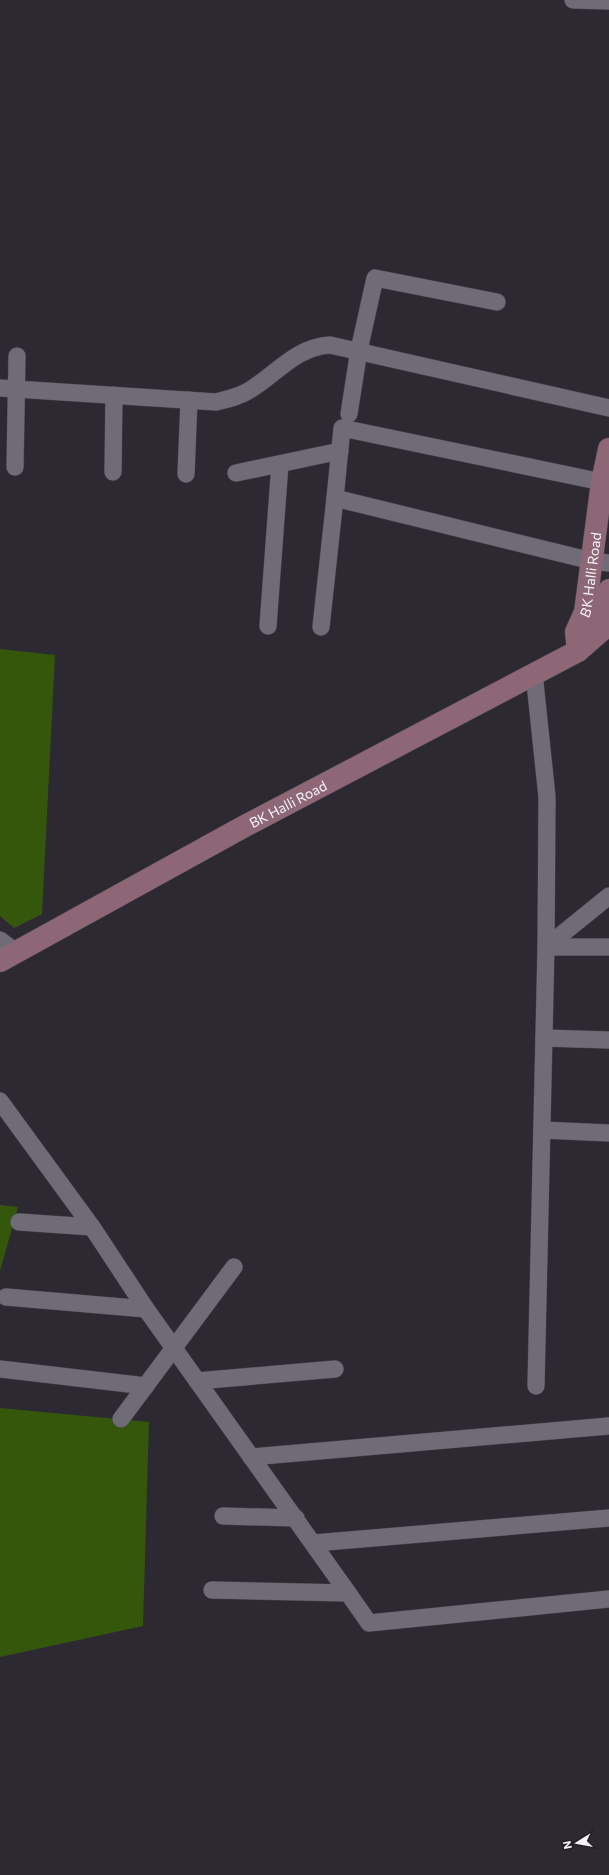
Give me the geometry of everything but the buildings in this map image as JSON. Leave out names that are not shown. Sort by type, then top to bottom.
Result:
[{"type":"main road","name":"BK Halli Road","points":[[578,651],[576,632],[585,612],[600,562],[602,482],[609,449]]},
{"type":"main road","name":"BK Halli Road","points":[[4,955],[243,827],[578,651],[601,631],[609,590]]},
{"type":"street","points":[[573,0],[609,1]]},
{"type":"street","points":[[349,414],[359,350],[375,278],[497,302]]},
{"type":"street","points":[[7,389],[216,402],[240,395],[252,389],[288,359],[316,346],[330,345],[359,350],[609,408]]},
{"type":"street","points":[[15,467],[7,389],[17,356]]},
{"type":"street","points":[[113,472],[114,395]]},
{"type":"street","points":[[186,474],[189,400]]},
{"type":"street","points":[[321,627],[342,428],[602,482]]},
{"type":"street","points":[[236,474],[340,451]]},
{"type":"street","points":[[268,626],[280,464]]},
{"type":"street","points":[[335,498],[600,562]]},
{"type":"street","points":[[534,673],[547,797],[546,947],[536,1386]]},
{"type":"street","points":[[546,947],[609,896]]},
{"type":"street","points":[[546,947],[609,947]]},
{"type":"street","points":[[544,1038],[609,1040]]},
{"type":"street","points":[[0,1101],[92,1227],[146,1309],[369,1622],[609,1599]]},
{"type":"street","points":[[542,1130],[609,1133]]},
{"type":"street","points":[[19,1222],[92,1227]]},
{"type":"street","points":[[121,1419],[234,1267]]},
{"type":"street","points":[[6,1297],[146,1309]]},
{"type":"street","points":[[0,1369],[146,1386]]},
{"type":"street","points":[[197,1381],[335,1370]]},
{"type":"street","points":[[251,1457],[609,1426]]},
{"type":"street","points":[[223,1516],[296,1518]]},
{"type":"street","points":[[314,1543],[609,1518]]},
{"type":"street","points":[[212,1590],[348,1593]]},
{"type":"green space","points":[[0,649],[55,655],[42,914],[14,928],[0,916]]},
{"type":"green space","points":[[0,1205],[18,1207],[0,1271]]},
{"type":"green space","points":[[0,1408],[149,1422],[143,1626],[0,1657]]}]
